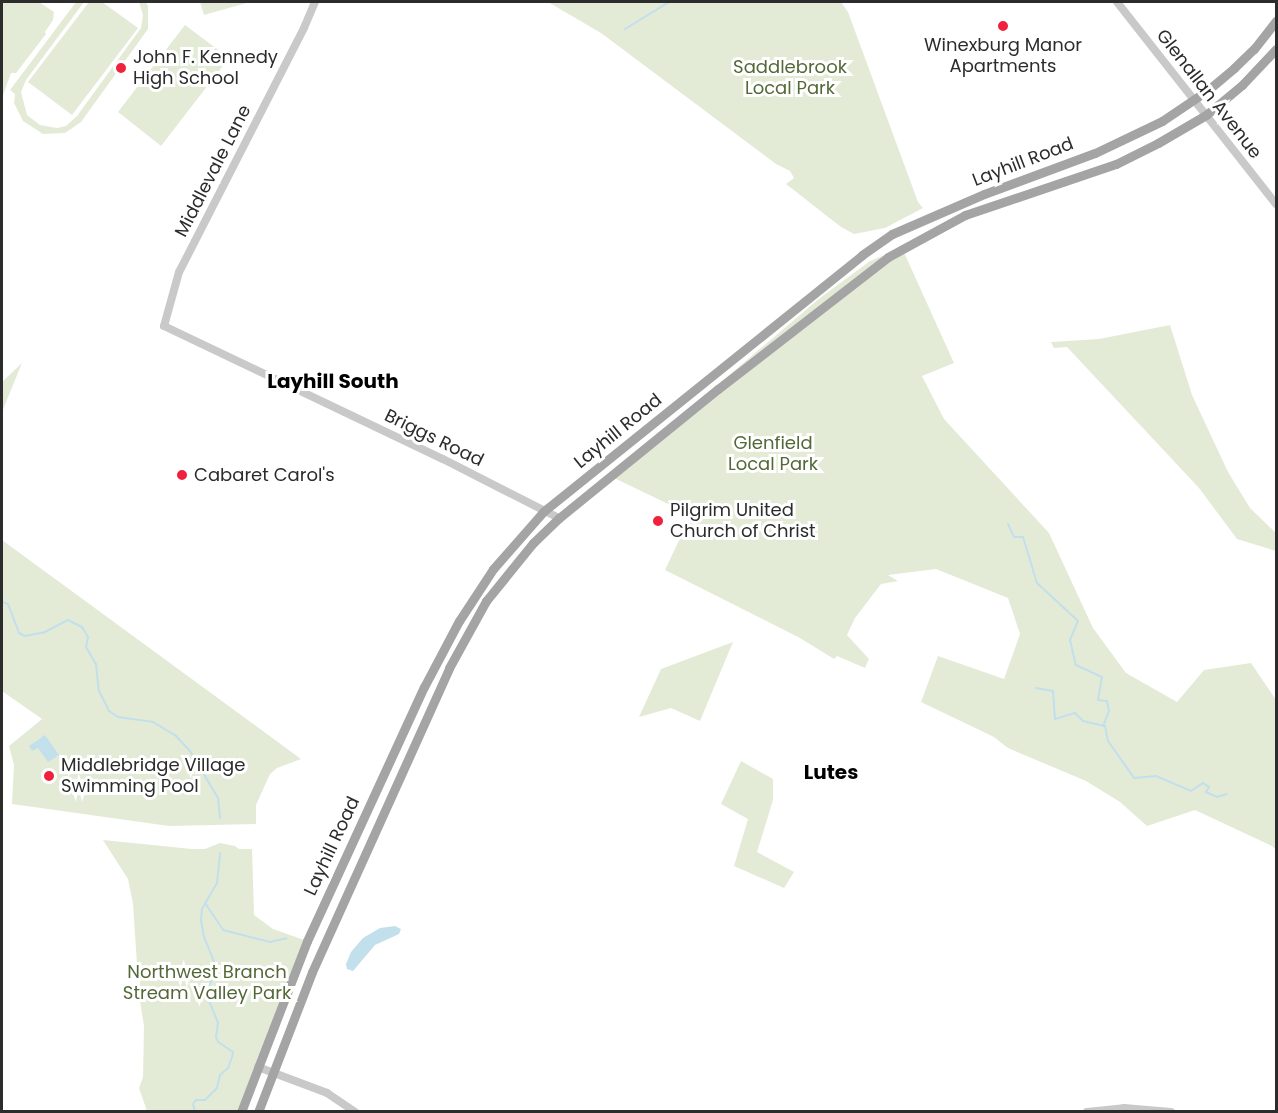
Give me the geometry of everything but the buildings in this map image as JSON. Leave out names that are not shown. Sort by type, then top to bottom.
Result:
[{"type":"main road","name":"Layhill Road","points":[[241,1112],[307,941],[424,687],[459,621],[493,568],[544,511],[862,255],[892,234],[984,194],[1095,153],[1162,121],[1234,68],[1254,49],[1276,21]]},
{"type":"main road","name":"Layhill Road","points":[[258,1112],[312,972],[463,639],[507,572],[559,518],[718,388],[888,257],[927,233],[965,215],[1116,164],[1206,115],[1242,85],[1276,49]]},
{"type":"street","name":"Middlevale Lane","points":[[164,326],[178,272],[304,28],[315,2]]},
{"type":"street","name":"Glenallan Avenue","points":[[1117,2],[1276,204]]},
{"type":"street","name":"Briggs Road","points":[[164,326],[443,459],[559,518]]},
{"type":"street","points":[[258,1067],[327,1093],[348,1104],[355,1112]]},
{"type":"street","points":[[1087,1112],[1124,1108],[1171,1112]]},
{"type":"green space","points":[[2,2],[39,2],[54,12],[46,34],[16,73],[11,73],[2,98]]},
{"type":"green space","points":[[76,2],[84,2],[26,80],[21,92],[27,115],[40,125],[57,128],[66,126],[77,116],[141,28],[143,15],[139,2],[146,2],[148,6],[148,29],[81,122],[65,133],[43,134],[23,121],[14,103],[15,94],[10,90]]},
{"type":"green space","points":[[89,2],[102,2],[138,28],[72,115],[28,82]]},
{"type":"green space","points":[[200,2],[250,2],[204,15]]},
{"type":"green space","name":"Saddlebrook Local Park","points":[[548,2],[841,2],[848,12],[918,202],[923,208],[885,228],[854,234],[841,227],[786,184],[794,178],[790,171],[776,164],[601,33]]},
{"type":"green space","points":[[185,25],[229,58],[161,146],[118,112]]},
{"type":"green space","name":"Glenfield Local Park","points":[[902,248],[954,363],[922,376],[944,419],[1049,533],[1093,628],[1126,673],[1177,702],[1204,670],[1251,663],[1276,700],[1276,850],[1272,846],[1195,810],[1147,826],[1120,802],[1086,781],[1008,748],[994,737],[921,702],[938,656],[1004,679],[1020,634],[1008,598],[936,569],[888,575],[898,581],[881,584],[855,618],[847,635],[869,659],[865,668],[837,656],[834,659],[800,638],[665,570],[691,515],[610,476],[820,298],[870,261]]},
{"type":"green space","points":[[1170,325],[1192,395],[1228,472],[1250,508],[1276,533],[1276,551],[1237,539],[1199,488],[1067,347],[1054,348],[1051,342],[1099,339]]},
{"type":"green space","points":[[22,363],[2,412],[2,382]]},
{"type":"green space","points":[[2,540],[301,759],[277,768],[270,774],[256,805],[256,824],[169,826],[12,804],[14,765],[9,746],[42,719],[2,691]]},
{"type":"green space","points":[[733,642],[700,721],[671,708],[639,717],[661,669]]},
{"type":"green space","points":[[741,761],[773,779],[773,800],[757,852],[794,872],[784,888],[734,866],[748,819],[721,804]]},
{"type":"green space","name":"Northwest Branch Stream Valley Park","points":[[103,840],[192,849],[205,849],[220,843],[239,849],[252,849],[254,915],[273,929],[307,941],[241,1111],[147,1111],[139,1088],[143,1077],[144,1026],[139,995],[133,904],[128,879]]},
{"type":"water","points":[[45,735],[59,755],[48,762],[38,748],[32,751],[29,746]]},
{"type":"water","points":[[395,926],[401,929],[399,934],[375,945],[353,971],[347,969],[346,964],[351,952],[363,938],[380,928]]},
{"type":"waterway","points":[[625,29],[669,2]]},
{"type":"waterway","points":[[1008,524],[1014,537],[1023,537],[1037,583],[1078,621],[1070,640],[1076,665],[1102,677],[1098,700],[1107,701],[1109,711],[1103,726]]},
{"type":"waterway","points":[[2,602],[8,604],[19,633],[25,636],[45,632],[68,620],[82,627],[88,637],[86,647],[96,664],[99,691],[109,711],[118,717],[153,722],[176,736],[190,751],[218,798],[220,818]]},
{"type":"waterway","points":[[1036,688],[1053,691],[1055,719],[1075,713],[1083,721],[1105,726],[1108,741],[1134,778],[1156,776],[1191,791],[1203,783],[1209,787],[1206,792],[1217,797],[1227,794]]},
{"type":"waterway","points":[[195,1112],[193,1104],[196,1100],[205,1100],[217,1088],[220,1075],[228,1068],[233,1052],[218,1042],[216,1037],[218,1023],[206,993],[216,970],[204,937],[201,920],[202,909],[217,883],[220,853]]},
{"type":"waterway","points":[[205,903],[223,930],[270,942],[287,938]]},
{"type":"place","name":"Winexburg Manor Apartments","points":[[1003,26]]},
{"type":"place","name":"John F. Kennedy High School","points":[[121,68]]},
{"type":"place","name":"Cabaret Carol's","points":[[182,475]]},
{"type":"place","name":"Pilgrim United Church of Christ","points":[[658,521]]},
{"type":"place","name":"Middlebridge Village Swimming Pool","points":[[49,776]]},
{"type":"district","name":"Layhill South","points":[[333,381]]},
{"type":"district","name":"Lutes","points":[[831,772]]}]
